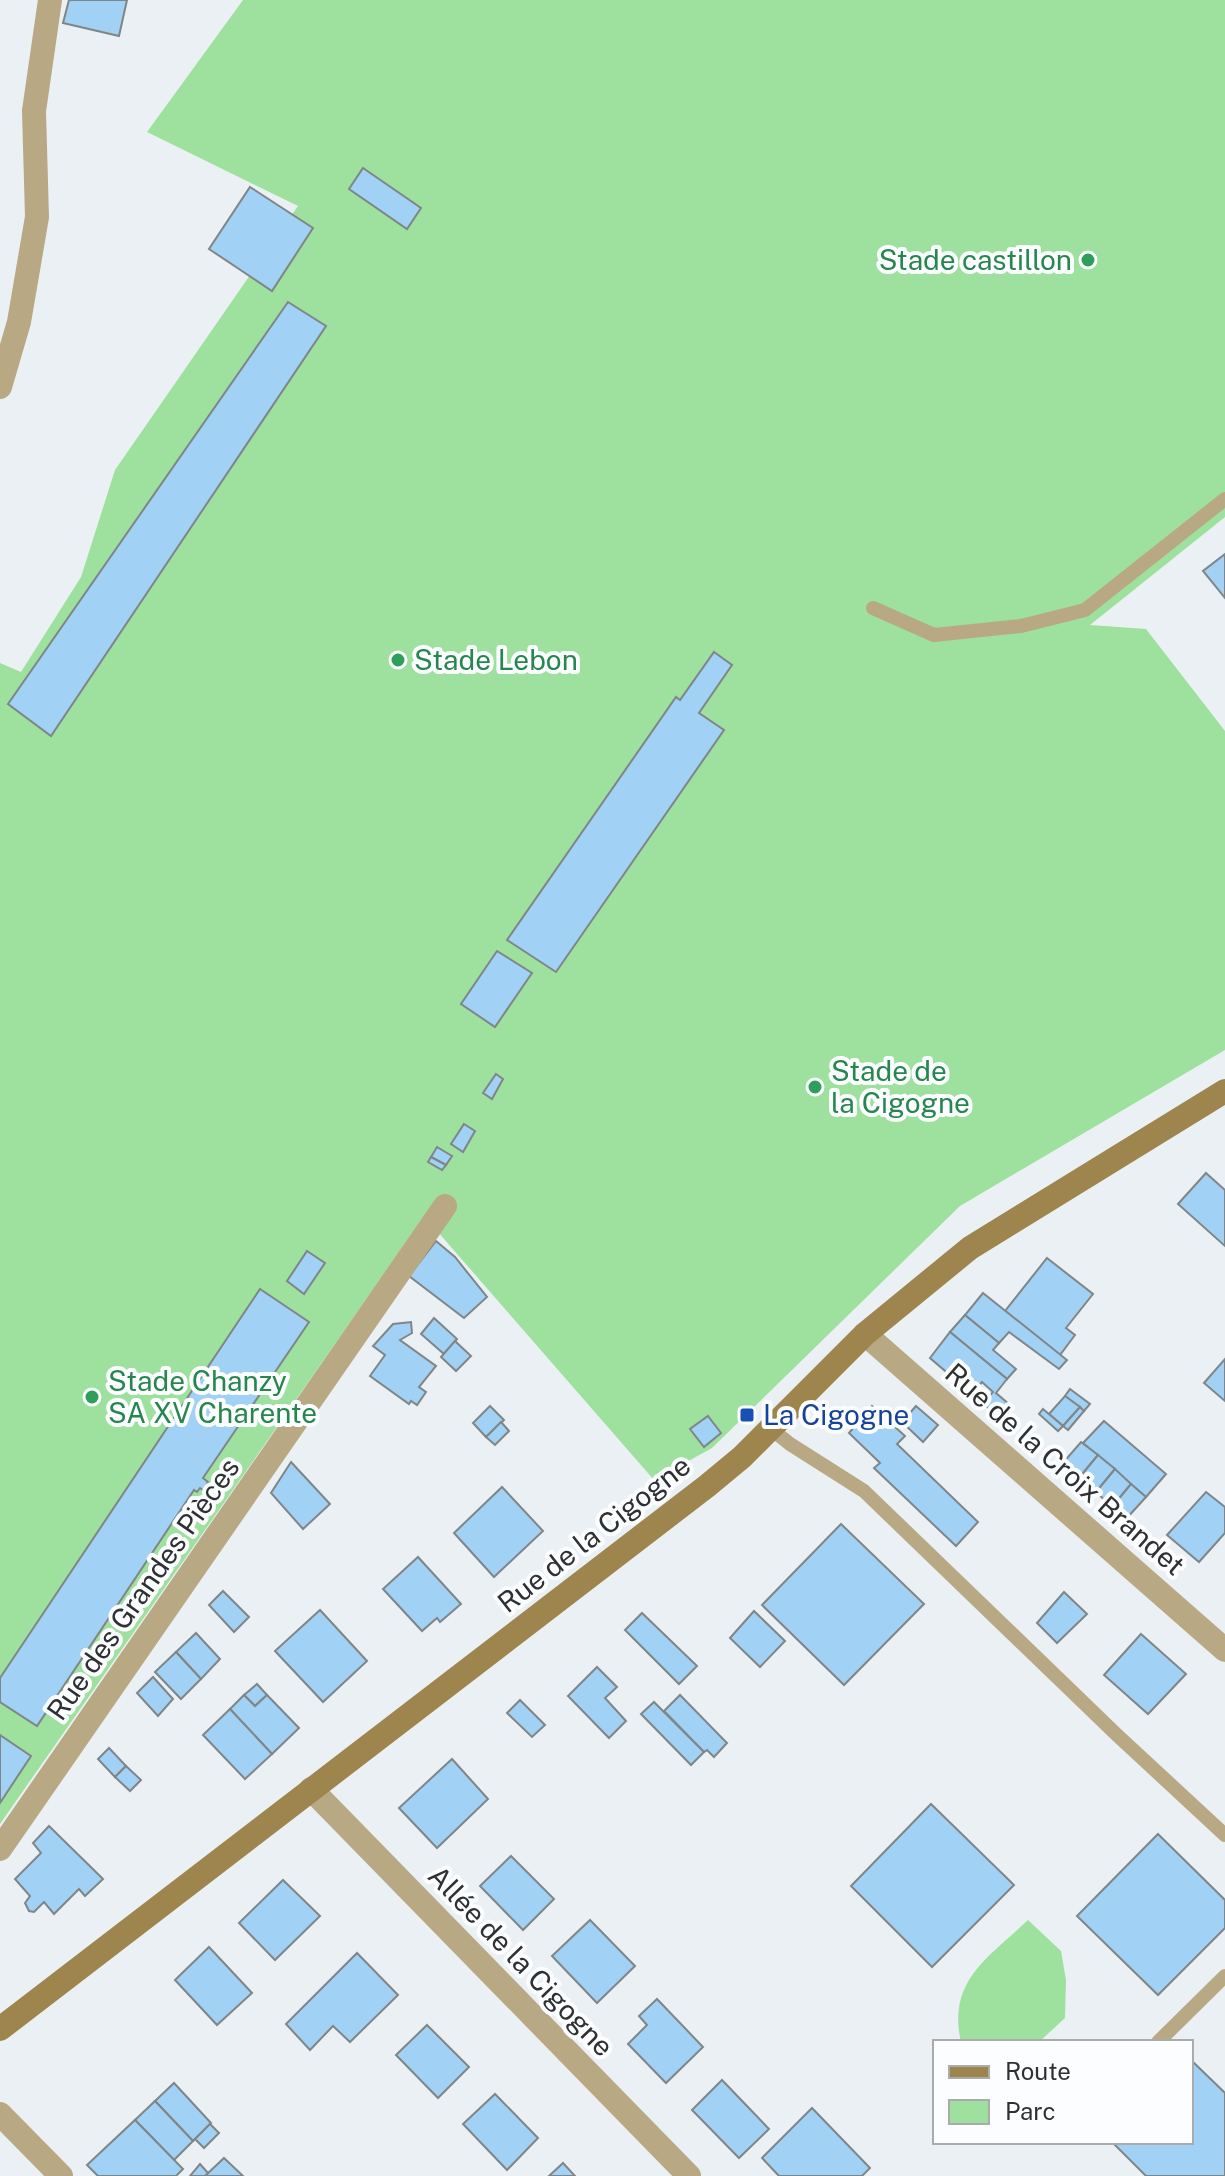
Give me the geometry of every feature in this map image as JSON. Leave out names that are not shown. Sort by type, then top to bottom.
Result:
[{"type":"street","points":[[0,387],[19,322],[37,217],[34,111],[50,0]]},
{"type":"street","name":"Rue de la Cigogne","points":[[0,2029],[673,1513],[742,1457],[865,1334],[970,1248],[1225,1091]]},
{"type":"street","name":"Rue des Grandes Pièces","points":[[0,1849],[445,1206]]},
{"type":"street","name":"Rue de la Croix Brandet","points":[[865,1334],[1225,1650]]},
{"type":"street","name":"Allée de la Cigogne","points":[[311,1789],[689,2176]]},
{"type":"street","points":[[0,2114],[61,2176]]},
{"type":"lane","points":[[873,608],[934,635],[1021,626],[1085,610],[1225,499]]},
{"type":"lane","points":[[770,1428],[864,1491],[1225,1835]]},
{"type":"lane","points":[[1160,2040],[1225,1976]]},
{"type":"green space","points":[[243,0],[1225,0],[1225,517],[1090,625],[1146,629],[1225,731],[1225,1050],[960,1206],[712,1448],[654,1480],[424,1216],[0,1824],[0,663],[21,672],[81,577],[115,470],[298,206],[147,132]]},
{"type":"green space","points":[[1028,1920],[1061,1951],[1066,1980],[1065,2018],[1041,2040],[961,2040],[960,2003],[974,1972]]},
{"type":"building","points":[[69,0],[127,0],[119,36],[63,23]]},
{"type":"building","points":[[363,168],[421,208],[407,229],[349,189]]},
{"type":"building","points":[[250,187],[313,228],[272,291],[209,249]]},
{"type":"building","points":[[288,302],[326,326],[51,736],[8,704]]},
{"type":"building","points":[[1225,554],[1225,598],[1203,571]]},
{"type":"building","points":[[714,652],[732,665],[699,713],[724,730],[556,972],[507,940],[676,697],[680,700]]},
{"type":"building","points":[[497,951],[532,973],[495,1027],[461,1004]]},
{"type":"building","points":[[496,1074],[503,1079],[492,1099],[483,1093]]},
{"type":"building","points":[[464,1124],[475,1131],[463,1152],[451,1144]]},
{"type":"building","points":[[437,1147],[452,1156],[446,1165],[431,1157]]},
{"type":"building","points":[[431,1157],[446,1165],[442,1170],[428,1162]]},
{"type":"building","points":[[1206,1173],[1225,1190],[1225,1246],[1178,1204]]},
{"type":"building","points":[[436,1241],[455,1257],[487,1297],[464,1318],[409,1276]]},
{"type":"building","points":[[307,1251],[325,1263],[304,1294],[287,1281]]},
{"type":"building","points":[[1047,1258],[1093,1294],[1066,1328],[1075,1335],[1060,1355],[1005,1311]]},
{"type":"building","points":[[260,1289],[309,1322],[203,1478],[208,1482],[203,1490],[194,1490],[37,1726],[0,1702],[0,1678]]},
{"type":"building","points":[[983,1293],[1067,1360],[1059,1369],[1009,1332],[999,1343],[965,1315]]},
{"type":"building","points":[[965,1315],[999,1343],[993,1350],[1016,1369],[1007,1379],[950,1332]]},
{"type":"building","points":[[434,1318],[457,1339],[444,1354],[421,1334]]},
{"type":"building","points":[[411,1322],[412,1333],[400,1340],[436,1366],[419,1387],[426,1392],[417,1405],[411,1401],[409,1404],[370,1376],[385,1355],[373,1346],[393,1324]]},
{"type":"building","points":[[950,1332],[1007,1379],[996,1393],[1009,1404],[998,1417],[983,1403],[993,1392],[982,1382],[972,1394],[930,1358]]},
{"type":"building","points":[[455,1341],[471,1356],[456,1371],[441,1357]]},
{"type":"building","points":[[1225,1359],[1225,1401],[1204,1383]]},
{"type":"building","points":[[1070,1389],[1090,1404],[1084,1411],[1065,1396]]},
{"type":"building","points":[[1065,1396],[1080,1407],[1063,1426],[1049,1414]]},
{"type":"building","points":[[490,1406],[504,1420],[486,1437],[473,1423]]},
{"type":"building","points":[[872,1406],[905,1436],[897,1444],[978,1522],[956,1546],[874,1468],[880,1463],[849,1433]]},
{"type":"building","points":[[916,1406],[938,1425],[923,1442],[902,1422]]},
{"type":"building","points":[[1080,1407],[1084,1411],[1068,1430],[1063,1426]]},
{"type":"building","points":[[1043,1409],[1063,1426],[1058,1431],[1039,1414]]},
{"type":"building","points":[[708,1416],[721,1433],[704,1447],[690,1429]]},
{"type":"building","points":[[1104,1421],[1166,1474],[1146,1497],[1083,1443]]},
{"type":"building","points":[[501,1422],[509,1431],[495,1445],[486,1437]]},
{"type":"building","points":[[1081,1442],[1098,1455],[1079,1478],[1062,1464]]},
{"type":"building","points":[[1098,1455],[1115,1469],[1096,1492],[1079,1478]]},
{"type":"building","points":[[291,1462],[330,1504],[303,1529],[271,1493]]},
{"type":"building","points":[[1115,1469],[1131,1484],[1112,1507],[1096,1492]]},
{"type":"building","points":[[1131,1484],[1146,1497],[1126,1519],[1112,1507]]},
{"type":"building","points":[[502,1487],[543,1531],[494,1577],[454,1533]]},
{"type":"building","points":[[1206,1492],[1225,1507],[1225,1533],[1199,1562],[1167,1535]]},
{"type":"building","points":[[841,1524],[924,1604],[844,1685],[762,1605]]},
{"type":"building","points":[[418,1557],[461,1604],[440,1622],[437,1618],[422,1631],[383,1589]]},
{"type":"building","points":[[223,1591],[249,1617],[234,1632],[209,1605]]},
{"type":"building","points":[[1064,1592],[1087,1614],[1057,1643],[1037,1623]]},
{"type":"building","points":[[320,1610],[367,1661],[323,1702],[275,1651]]},
{"type":"building","points":[[754,1611],[785,1641],[760,1667],[730,1638]]},
{"type":"building","points":[[642,1613],[697,1666],[679,1684],[625,1630]]},
{"type":"building","points":[[196,1633],[220,1659],[201,1679],[176,1652]]},
{"type":"building","points":[[1141,1634],[1186,1674],[1148,1714],[1104,1675]]},
{"type":"building","points":[[176,1652],[201,1679],[181,1699],[155,1672]]},
{"type":"building","points":[[597,1667],[617,1687],[605,1698],[626,1721],[609,1738],[568,1696]]},
{"type":"building","points":[[153,1677],[173,1699],[158,1716],[137,1693]]},
{"type":"building","points":[[257,1684],[267,1695],[255,1706],[244,1695]]},
{"type":"building","points":[[244,1695],[255,1706],[267,1695],[299,1728],[272,1754],[230,1709]]},
{"type":"building","points":[[680,1695],[727,1743],[714,1757],[707,1750],[704,1752],[664,1711]]},
{"type":"building","points":[[520,1700],[545,1725],[532,1737],[507,1713]]},
{"type":"building","points":[[654,1702],[704,1752],[691,1765],[641,1714]]},
{"type":"building","points":[[230,1709],[272,1754],[245,1779],[203,1735]]},
{"type":"building","points":[[0,1735],[31,1756],[0,1803]]},
{"type":"building","points":[[109,1748],[126,1766],[115,1777],[98,1759]]},
{"type":"building","points":[[452,1759],[488,1799],[437,1848],[399,1808]]},
{"type":"building","points":[[126,1766],[141,1780],[130,1791],[115,1777]]},
{"type":"building","points":[[931,1804],[1014,1885],[932,1967],[851,1886]]},
{"type":"building","points":[[49,1826],[103,1879],[85,1896],[79,1889],[54,1914],[44,1902],[34,1912],[29,1911],[25,1903],[30,1896],[15,1879],[41,1853],[33,1843]]},
{"type":"building","points":[[1158,1834],[1225,1900],[1225,1928],[1158,1995],[1077,1916]]},
{"type":"building","points":[[511,1856],[554,1899],[523,1930],[480,1886]]},
{"type":"building","points":[[283,1880],[320,1916],[275,1960],[239,1923]]},
{"type":"building","points":[[590,1920],[635,1966],[597,2003],[552,1956]]},
{"type":"building","points":[[209,1947],[252,1993],[217,2025],[175,1980]]},
{"type":"building","points":[[357,1953],[398,1995],[350,2042],[333,2026],[310,2050],[286,2024]]},
{"type":"building","points":[[657,1999],[703,2047],[666,2083],[628,2044],[647,2025],[639,2016]]},
{"type":"building","points":[[427,2025],[469,2067],[438,2098],[396,2055]]},
{"type":"building","points":[[1193,2062],[1225,2093],[1225,2176],[1146,2176],[1114,2144],[1193,2144]]},
{"type":"building","points":[[722,2080],[769,2129],[739,2158],[692,2110]]},
{"type":"building","points":[[174,2083],[211,2123],[193,2141],[155,2101]]},
{"type":"building","points":[[495,2094],[538,2138],[507,2170],[463,2124]]},
{"type":"building","points":[[155,2101],[193,2141],[174,2160],[135,2120]]},
{"type":"building","points":[[812,2108],[870,2168],[862,2176],[779,2176],[762,2158]]},
{"type":"building","points":[[135,2120],[183,2169],[176,2176],[98,2176],[87,2165]]},
{"type":"building","points":[[210,2124],[219,2133],[204,2148],[195,2139]]},
{"type":"building","points":[[224,2158],[243,2176],[205,2176]]},
{"type":"building","points":[[563,2163],[575,2176],[549,2176]]},
{"type":"building","points":[[200,2164],[208,2173],[205,2176],[190,2176]]},
{"type":"place","name":"Stade castillon","points":[[1088,260]]},
{"type":"place","name":"Stade Lebon","points":[[398,660]]},
{"type":"place","name":"Stade de la Cigogne","points":[[815,1087]]},
{"type":"place","name":"Stade Chanzy SA XV Charente","points":[[92,1397]]},
{"type":"place","name":"La Cigogne","points":[[747,1415]]}]
